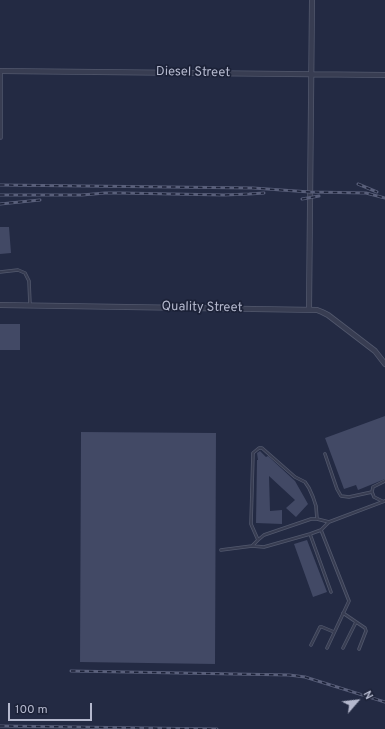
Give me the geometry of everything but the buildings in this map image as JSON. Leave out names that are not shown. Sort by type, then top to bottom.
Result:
[{"type":"street","points":[[309,310],[312,0]]},
{"type":"street","name":"Diesel Street","points":[[0,71],[385,76]]},
{"type":"street","name":"Quality Street","points":[[0,306],[317,310],[328,315],[375,351],[385,364]]},
{"type":"lane","points":[[0,71],[1,138]]},
{"type":"lane","points":[[0,272],[18,270],[25,273],[29,281],[30,306]]},
{"type":"lane","points":[[258,540],[251,524],[252,453],[259,448],[262,448],[295,477],[305,482],[316,506],[317,518]]},
{"type":"lane","points":[[325,454],[337,489],[342,496],[349,497],[372,492]]},
{"type":"lane","points":[[384,501],[374,497],[372,492],[373,487],[385,481]]},
{"type":"lane","points":[[221,550],[252,546],[267,547],[321,530],[329,522],[384,501]]},
{"type":"lane","points":[[252,546],[264,535],[312,519],[317,518],[329,522]]},
{"type":"lane","points":[[321,530],[348,601],[327,648]]},
{"type":"lane","points":[[310,534],[331,592]]},
{"type":"lane","points":[[343,613],[365,628],[366,631],[359,649]]},
{"type":"lane","points":[[343,648],[356,622]]},
{"type":"lane","points":[[311,645],[320,627],[334,632]]},
{"type":"railway","points":[[358,184],[377,192]]},
{"type":"railway","points":[[0,185],[253,188],[310,192],[366,193],[385,198]]},
{"type":"railway","points":[[0,195],[82,195],[105,193],[224,195],[264,193]]},
{"type":"railway","points":[[302,199],[319,196]]},
{"type":"railway","points":[[0,204],[40,200]]},
{"type":"railway","points":[[71,671],[289,675],[305,677],[385,702]]},
{"type":"railway","points":[[0,726],[217,729]]}]
